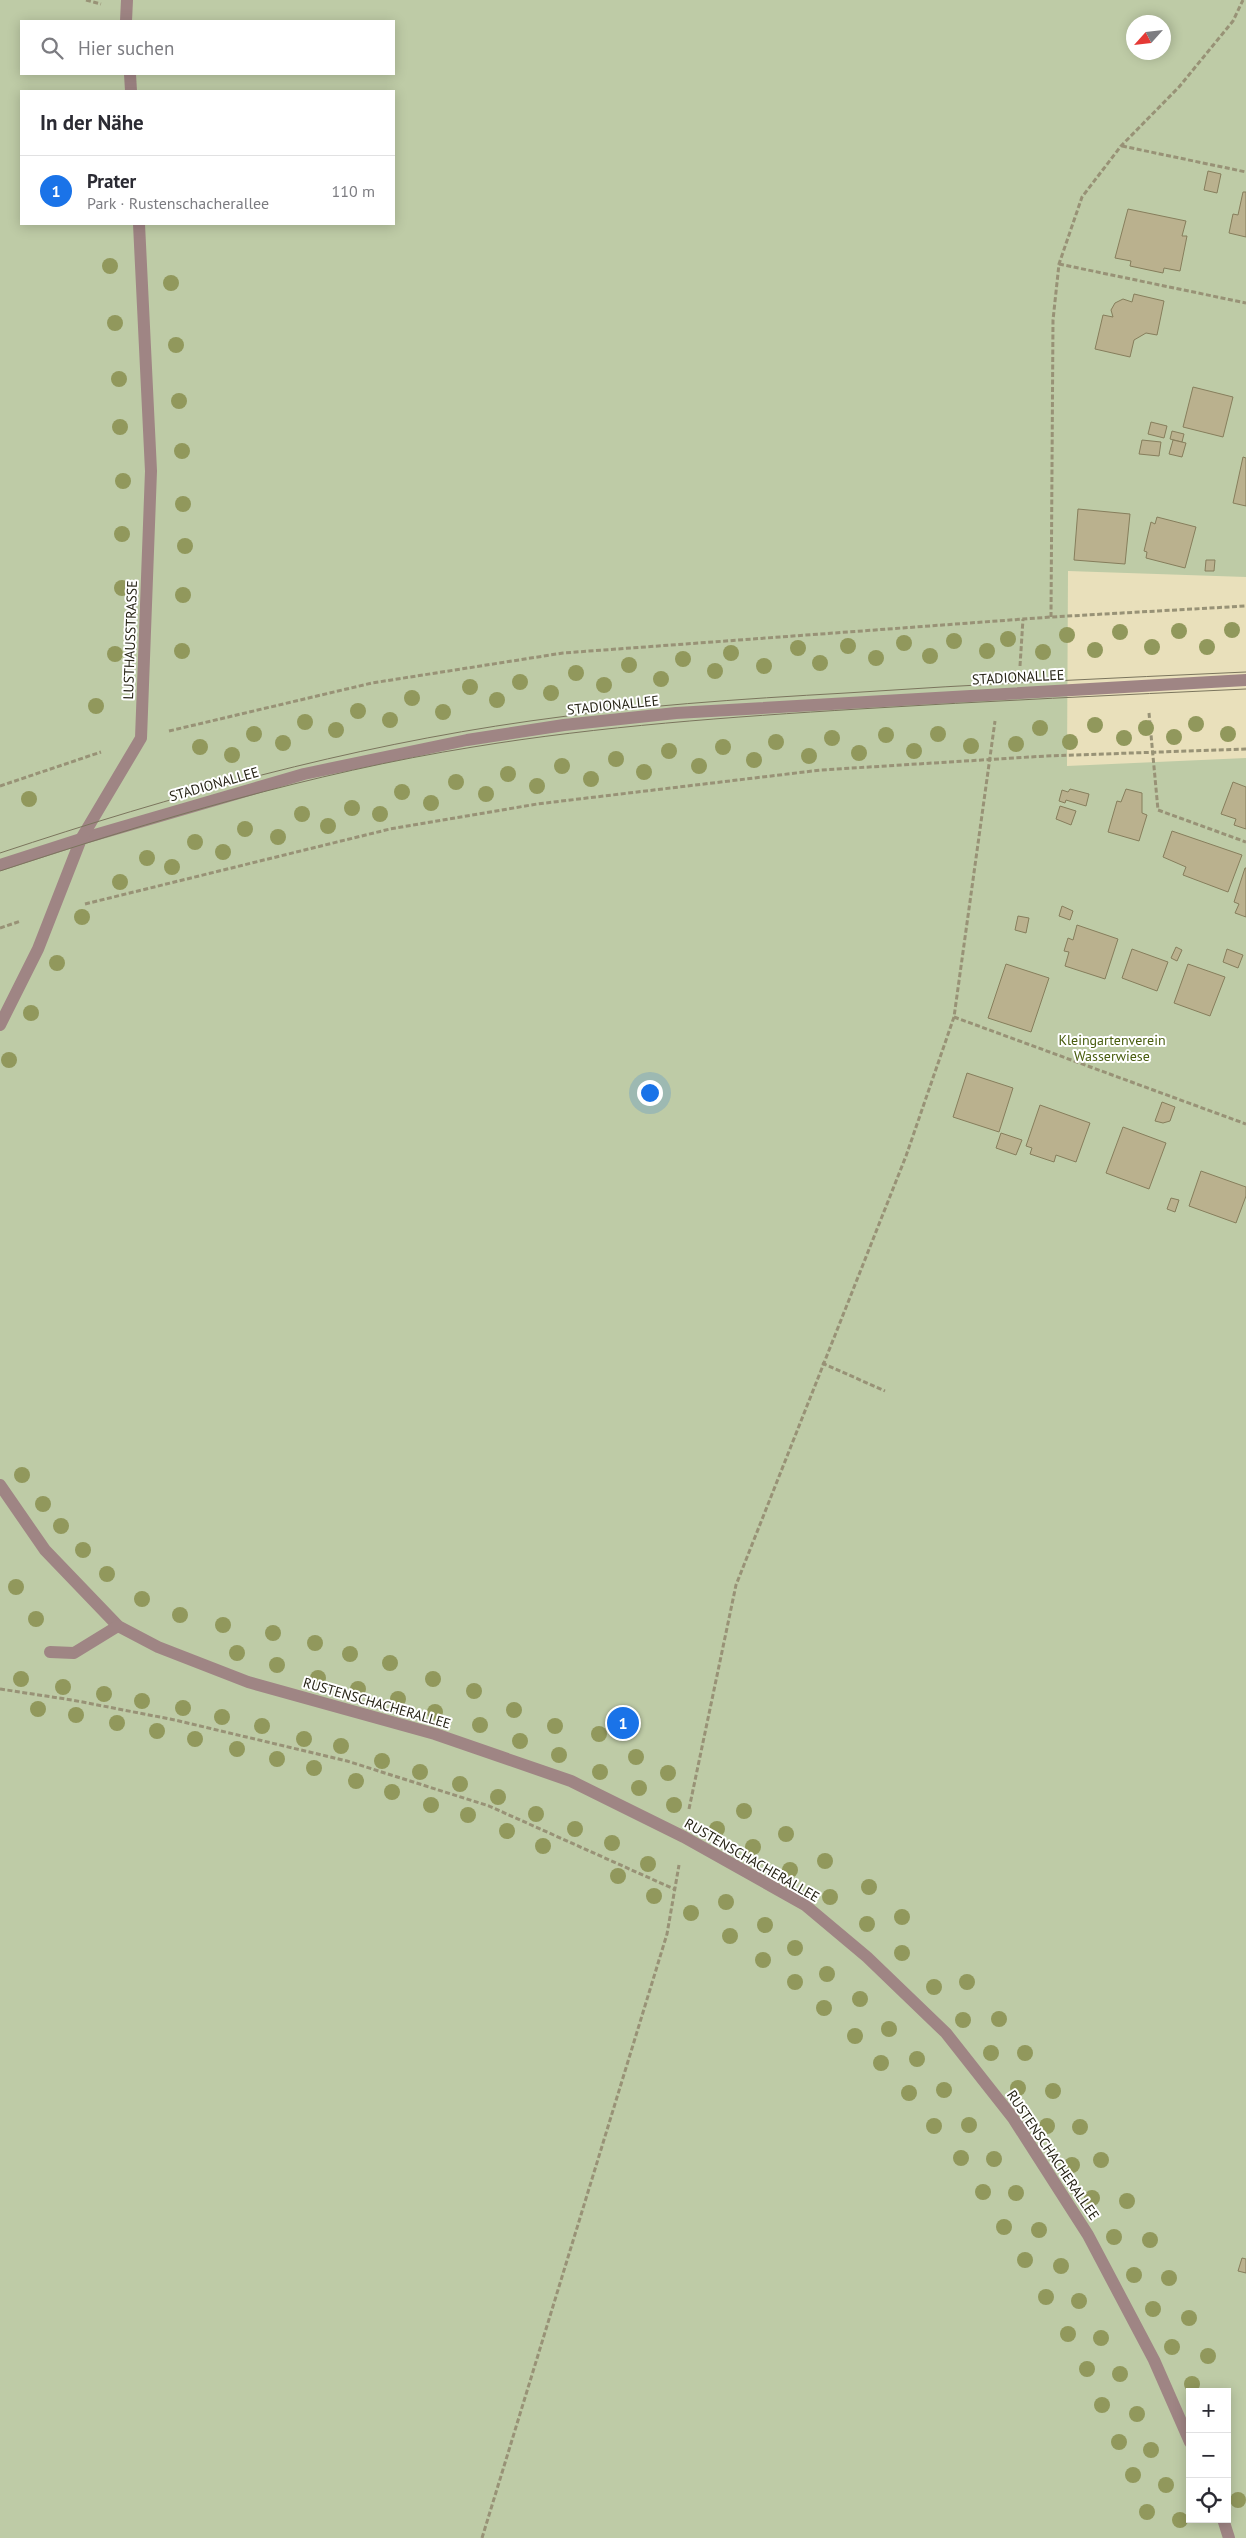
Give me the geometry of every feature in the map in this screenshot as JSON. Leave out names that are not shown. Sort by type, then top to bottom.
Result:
[{"type":"street","points":[[126,20],[127,0]]},
{"type":"street","points":[[130,75],[131,90]]},
{"type":"street","name":"LUSTHAUSSTRASSE","points":[[0,1025],[38,949],[81,838],[141,738],[152,471],[139,225]]},
{"type":"street","name":"STADIONALLEE","points":[[0,865],[81,838],[304,774],[486,737],[564,725],[676,713],[1246,680]]},
{"type":"street","points":[[0,1484],[45,1550],[118,1626],[74,1653],[50,1652]]},
{"type":"street","name":"RUSTENSCHACHERALLEE","points":[[118,1626],[158,1647],[248,1682],[435,1734],[571,1781],[684,1838],[805,1905],[867,1957],[946,2034],[1013,2118],[1088,2235],[1154,2360],[1186,2433]]},
{"type":"street","points":[[1224,2523],[1229,2538]]},
{"type":"path","points":[[1051,617],[1053,320],[1059,264],[1082,198],[1121,146],[1179,87],[1233,21],[1243,0]]},
{"type":"path","points":[[1121,146],[1246,172]]},
{"type":"path","points":[[1059,264],[1246,303]]},
{"type":"path","points":[[0,786],[141,738],[372,683],[563,653],[1051,617],[1246,606]]},
{"type":"path","points":[[1019,692],[1023,619]]},
{"type":"path","points":[[1146,686],[1158,810],[1246,842]]},
{"type":"path","points":[[482,2538],[667,1934],[684,1838],[736,1585],[822,1363],[906,1156],[954,1018],[999,693]]},
{"type":"path","points":[[0,928],[52,912],[390,829],[537,804],[821,770],[990,761],[1046,756],[1246,749]]},
{"type":"path","points":[[954,1018],[1246,1124]]},
{"type":"path","points":[[822,1363],[886,1391]]},
{"type":"path","points":[[0,1689],[72,1700],[175,1720],[347,1761],[489,1806],[674,1889]]},
{"type":"green space","name":"Kleingartenverein Wasserwiese","points":[[0,0],[1246,0],[1246,577],[1068,571],[1067,766],[1246,758],[1246,2538],[0,2538]]},
{"type":"building","points":[[1208,171],[1221,174],[1217,193],[1204,190]]},
{"type":"building","points":[[1243,192],[1246,192],[1246,237],[1229,233],[1233,214],[1238,215]]},
{"type":"building","points":[[1128,209],[1186,221],[1182,236],[1187,236],[1180,271],[1164,268],[1163,273],[1130,266],[1131,261],[1115,258]]},
{"type":"building","points":[[1134,294],[1164,301],[1157,335],[1146,333],[1134,340],[1130,357],[1095,349],[1103,315],[1113,317],[1111,310],[1115,303],[1123,299],[1132,302]]},
{"type":"building","points":[[1193,387],[1233,397],[1223,437],[1183,427]]},
{"type":"building","points":[[1151,422],[1167,426],[1164,438],[1148,434]]},
{"type":"building","points":[[1172,431],[1184,434],[1182,442],[1170,439]]},
{"type":"building","points":[[1142,440],[1161,442],[1159,456],[1139,454]]},
{"type":"building","points":[[1173,440],[1186,443],[1182,457],[1169,454]]},
{"type":"building","points":[[1243,457],[1246,458],[1246,506],[1233,503]]},
{"type":"building","points":[[1078,509],[1130,514],[1125,564],[1074,560]]},
{"type":"building","points":[[1157,517],[1196,527],[1185,568],[1146,558],[1147,552],[1144,551],[1151,522],[1155,524]]},
{"type":"building","points":[[1206,560],[1215,560],[1214,571],[1205,571]]},
{"type":"building","points":[[1233,782],[1246,787],[1246,829],[1234,825],[1236,819],[1221,814]]},
{"type":"building","points":[[1070,789],[1089,794],[1086,806],[1066,800],[1065,803],[1059,801],[1062,790],[1068,792]]},
{"type":"building","points":[[1126,789],[1142,793],[1142,813],[1147,815],[1139,841],[1108,832],[1117,801],[1121,802]]},
{"type":"building","points":[[1060,806],[1076,811],[1071,825],[1056,819]]},
{"type":"building","points":[[1172,831],[1242,855],[1228,892],[1183,875],[1186,867],[1163,857]]},
{"type":"building","points":[[1245,868],[1246,917],[1235,913],[1239,904],[1234,902]]},
{"type":"building","points":[[1062,906],[1073,911],[1070,920],[1059,916]]},
{"type":"building","points":[[1018,916],[1029,918],[1026,933],[1015,930]]},
{"type":"building","points":[[1077,925],[1118,939],[1105,979],[1065,966],[1069,952],[1064,951],[1068,938],[1073,940]]},
{"type":"building","points":[[1176,947],[1182,950],[1177,961],[1171,958]]},
{"type":"building","points":[[1132,949],[1168,962],[1157,991],[1122,978]]},
{"type":"building","points":[[1227,949],[1243,955],[1238,968],[1223,962]]},
{"type":"building","points":[[1006,964],[1049,978],[1031,1032],[988,1018]]},
{"type":"building","points":[[1188,964],[1225,977],[1210,1016],[1174,1003]]},
{"type":"building","points":[[967,1073],[1013,1088],[999,1132],[953,1117]]},
{"type":"building","points":[[1162,1102],[1175,1107],[1170,1121],[1163,1123],[1155,1121]]},
{"type":"building","points":[[1040,1105],[1090,1123],[1076,1162],[1056,1155],[1054,1162],[1030,1154],[1032,1148],[1026,1146]]},
{"type":"building","points":[[1123,1127],[1166,1143],[1149,1189],[1106,1173]]},
{"type":"building","points":[[1001,1133],[1022,1140],[1016,1155],[996,1148]]},
{"type":"building","points":[[1201,1171],[1246,1187],[1246,1196],[1236,1223],[1189,1206]]},
{"type":"building","points":[[1171,1198],[1179,1200],[1175,1212],[1167,1209]]},
{"type":"building","points":[[1242,2258],[1246,2259],[1246,2273],[1238,2271]]},
{"type":"tram line","points":[[0,853],[131,812],[262,775],[394,744],[530,721],[648,707],[767,698],[996,684],[1246,672]]},
{"type":"tram line","points":[[0,871],[175,816],[293,784],[353,770],[473,747],[569,733],[762,715],[956,703],[1246,689]]},
{"type":"place","name":"Prater","points":[[623,1723]]}]
